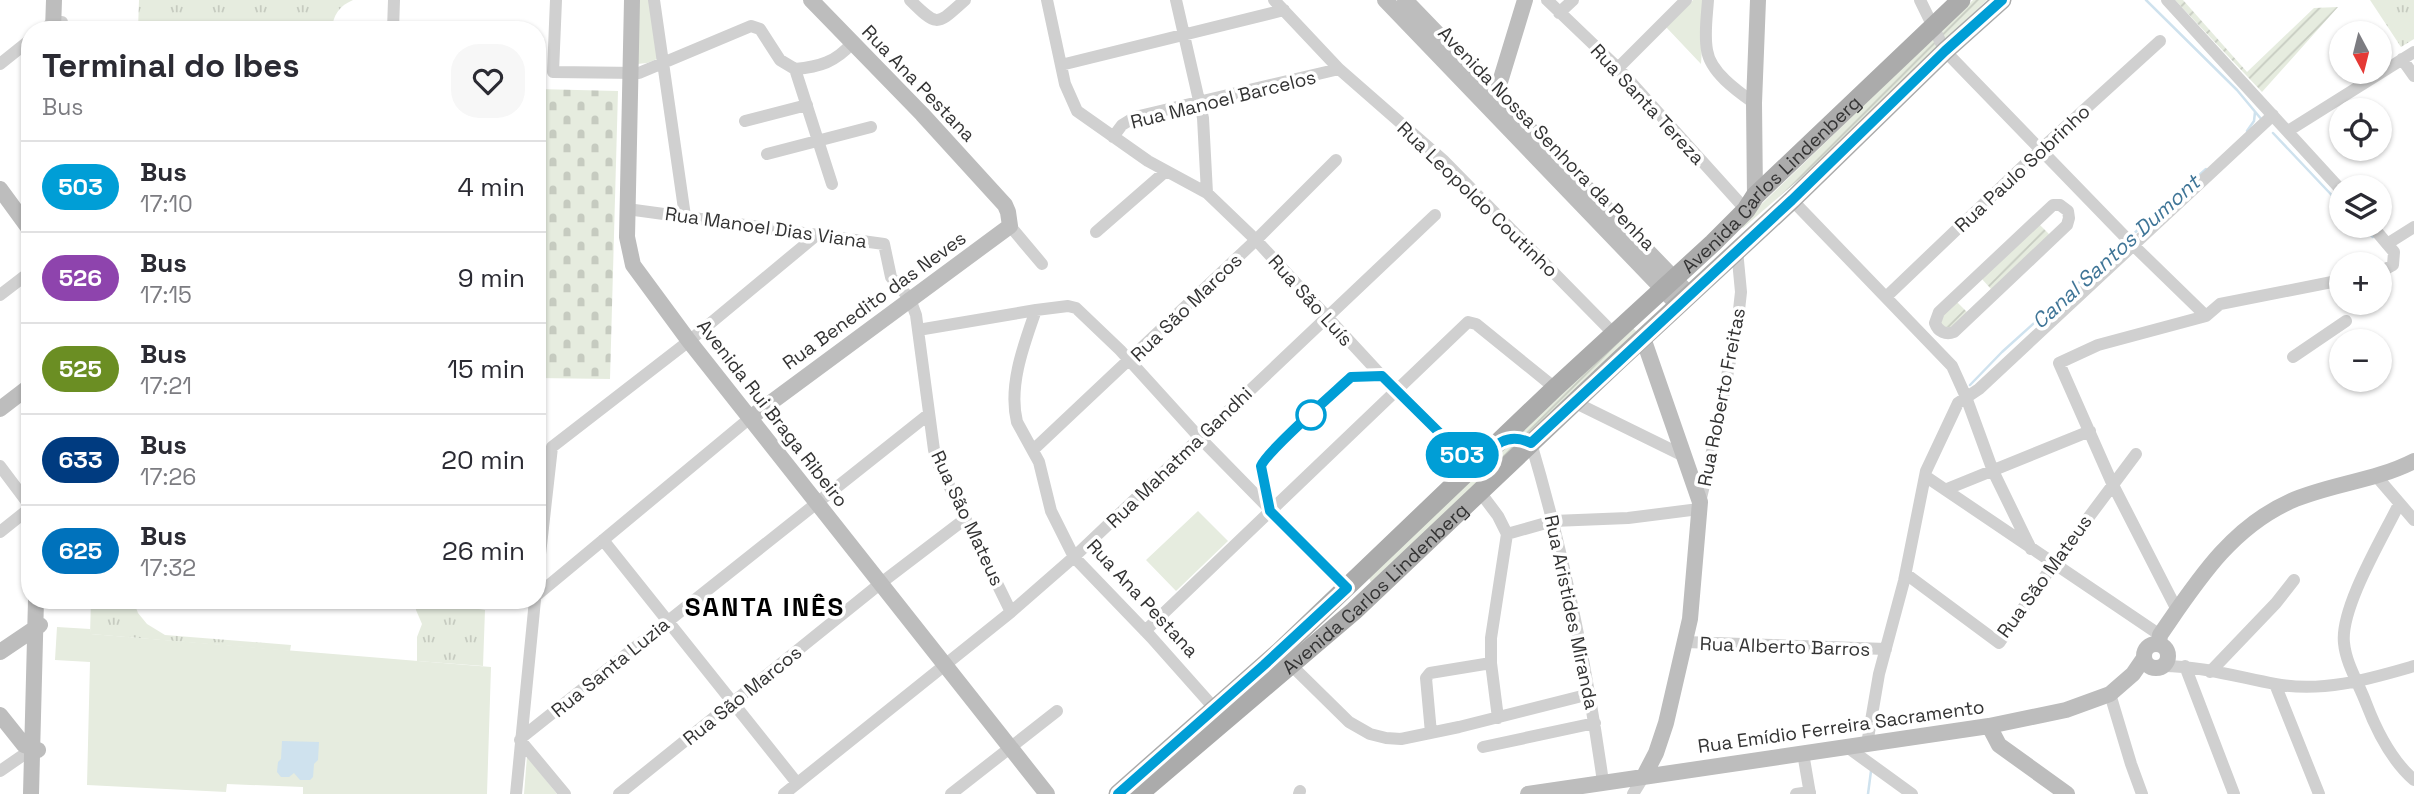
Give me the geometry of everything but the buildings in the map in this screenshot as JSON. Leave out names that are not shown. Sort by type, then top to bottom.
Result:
[{"type":"main road","name":"Avenida Carlos Lindenberg","points":[[1118,794],[1347,588],[1555,388],[1668,284],[1961,0]]},
{"type":"main road","name":"Avenida Carlos Lindenberg","points":[[1139,794],[1292,666],[1378,589],[2001,0]]},
{"type":"main road","points":[[1643,338],[1640,328],[1642,320],[1661,302],[1668,284]]},
{"type":"main road","points":[[1501,440],[1517,438],[1531,443]]},
{"type":"main road","points":[[1347,588],[1360,592],[1378,589]]},
{"type":"street","points":[[54,0],[54,21]]},
{"type":"street","points":[[56,21],[63,0]]},
{"type":"street","points":[[393,21],[394,0]]},
{"type":"street","points":[[555,0],[554,72],[629,75],[663,64],[751,26],[760,29],[780,60],[795,69],[832,184]]},
{"type":"street","name":"Avenida Rui Braga Ribeiro","points":[[632,0],[627,237],[633,265],[689,341],[1047,794]]},
{"type":"street","points":[[654,0],[685,216]]},
{"type":"street","name":"Rua Ana Pestana","points":[[811,0],[922,114],[1005,205],[1009,212],[1010,226],[1042,264]]},
{"type":"street","points":[[910,0],[930,19],[937,21],[944,19],[965,0]]},
{"type":"street","name":"Rua São Luís","points":[[1047,0],[1065,84],[1077,111],[1148,162],[1207,193],[1256,240],[1396,392],[1474,467]]},
{"type":"street","points":[[1176,0],[1200,103],[1207,193]]},
{"type":"street","name":"Avenida Nossa Senhora da Penha","points":[[1385,0],[1436,43],[1683,300]]},
{"type":"street","name":"Avenida Nossa Senhora da Penha","points":[[1405,0],[1436,43]]},
{"type":"street","points":[[1491,100],[1525,0]]},
{"type":"street","name":"Rua Santa Tereza","points":[[1547,0],[1751,203]]},
{"type":"street","points":[[1559,13],[1573,0]]},
{"type":"street","points":[[1618,68],[1686,0]]},
{"type":"street","points":[[1708,0],[1706,42],[1710,61],[1738,92],[1754,103]]},
{"type":"street","points":[[1751,203],[1758,0]]},
{"type":"street","points":[[1920,0],[1945,51],[2039,150],[2206,316]]},
{"type":"street","points":[[2166,0],[2329,177]]},
{"type":"street","points":[[1061,65],[1183,34],[1279,5]]},
{"type":"street","name":"Rua Leopoldo Coutinho","points":[[1279,5],[1339,69],[1443,160],[1614,334]]},
{"type":"street","name":"Rua Paulo Sobrinho","points":[[1886,297],[2039,150],[2160,41]]},
{"type":"street","points":[[795,69],[824,64],[843,53],[852,43]]},
{"type":"street","points":[[0,64],[21,47]]},
{"type":"street","points":[[2288,131],[2408,55],[2414,76]]},
{"type":"street","name":"Rua Manoel Barcelos","points":[[1113,136],[1122,125],[1135,117],[1339,69]]},
{"type":"street","points":[[745,121],[807,105]]},
{"type":"street","points":[[1867,744],[1886,649],[1906,574],[1925,476],[1956,406],[1979,389],[2273,115]]},
{"type":"street","points":[[767,154],[872,127]]},
{"type":"street","name":"Rua São Marcos","points":[[1033,450],[1256,240],[1336,160]]},
{"type":"street","points":[[1096,232],[1166,171]]},
{"type":"street","points":[[0,189],[21,218]]},
{"type":"street","points":[[2063,206],[2080,189]]},
{"type":"street","points":[[1792,200],[1952,366],[1993,471],[2031,549]]},
{"type":"street","points":[[2056,204],[2063,206],[2069,214],[2067,225],[1954,331],[1946,333],[1939,330],[1936,319],[1939,312],[2050,207],[2056,204]]},
{"type":"street","name":"Rua Manoel Dias Viana","points":[[627,209],[884,244],[891,277],[910,299]]},
{"type":"street","name":"Rua Mahatma Gandhi","points":[[784,794],[1012,612],[1074,557],[1435,215]]},
{"type":"street","name":"Rua Benedito das Neves","points":[[546,588],[750,418],[1010,226]]},
{"type":"street","points":[[2387,244],[2414,227]]},
{"type":"street","points":[[546,501],[552,447],[689,341],[818,234]]},
{"type":"street","points":[[2382,238],[2394,252],[2392,266]]},
{"type":"street","name":"Rua Roberto Freitas","points":[[1700,505],[1716,439],[1738,319],[1741,292],[1737,250]]},
{"type":"street","points":[[0,295],[21,279]]},
{"type":"street","points":[[2176,610],[2112,483],[2059,363],[2098,345],[2206,316],[2220,304],[2329,283]]},
{"type":"street","name":"Rua São Mateus","points":[[910,299],[918,330],[934,450],[1012,612]]},
{"type":"street","points":[[918,330],[1068,306],[1081,312],[1347,588]]},
{"type":"street","name":"Rua Ana Pestana","points":[[1036,310],[1021,355],[1014,404],[1017,422],[1042,471],[1051,511],[1074,557],[1215,709]]},
{"type":"street","points":[[1145,631],[1471,321],[1555,388]]},
{"type":"street","points":[[2293,357],[2346,321]]},
{"type":"street","points":[[1633,794],[1656,753],[1685,642],[1691,608],[1700,505],[1686,457],[1643,338]]},
{"type":"street","points":[[0,409],[21,393]]},
{"type":"street","points":[[1574,402],[1686,457]]},
{"type":"street","name":"Rua Santa Luzia","points":[[521,739],[929,414]]},
{"type":"street","points":[[1947,489],[2090,431]]},
{"type":"street","name":"Rua Aristides Miranda","points":[[1531,443],[1553,521],[1590,694],[1603,782]]},
{"type":"street","name":"Rua São Mateus","points":[[1906,574],[1999,643],[2112,483],[2136,454]]},
{"type":"street","points":[[2158,654],[2176,610],[2219,554],[2262,516],[2292,500],[2377,477],[2414,461]]},
{"type":"street","points":[[0,466],[21,495]]},
{"type":"street","points":[[1925,476],[2053,565],[2158,654],[2185,666],[2300,687],[2358,682],[2414,666]]},
{"type":"street","points":[[2377,477],[2414,520]]},
{"type":"street","points":[[1480,492],[1498,516],[1507,534],[1491,638],[1490,663],[1498,718]]},
{"type":"street","points":[[2399,504],[2346,615],[2343,630],[2347,658],[2379,735],[2405,773],[2414,780]]},
{"type":"street","points":[[1507,534],[1553,521],[1628,518],[1700,505]]},
{"type":"street","points":[[0,532],[21,514]]},
{"type":"street","name":"Rua São Marcos","points":[[619,794],[881,583],[965,519]]},
{"type":"street","points":[[603,540],[797,783]]},
{"type":"street","points":[[2210,671],[2276,603],[2294,580]]},
{"type":"street","points":[[31,794],[36,750],[40,625],[37,609]]},
{"type":"street","points":[[0,652],[40,625],[44,609]]},
{"type":"street","points":[[516,794],[534,609]]},
{"type":"street","name":"Rua Alberto Barros","points":[[1685,642],[1886,649]]},
{"type":"street","name":"Rua Emídio Ferreira Sacramento","points":[[1528,794],[1583,790],[1603,782],[1989,726],[2074,708],[2109,694],[2158,654]]},
{"type":"street","points":[[1431,733],[1424,685],[1430,673],[1490,663]]},
{"type":"street","points":[[1292,666],[1359,729],[1386,738],[1401,739],[1431,733],[1590,694]]},
{"type":"street","points":[[2185,666],[2234,794]]},
{"type":"street","points":[[2276,684],[2319,794]]},
{"type":"street","points":[[2109,694],[2142,794]]},
{"type":"street","points":[[951,794],[1057,711]]},
{"type":"street","points":[[0,715],[24,745],[36,750]]},
{"type":"street","points":[[1483,747],[1595,723]]},
{"type":"street","points":[[1989,726],[1998,745],[2067,794]]},
{"type":"street","points":[[521,739],[565,794]]},
{"type":"street","points":[[1847,747],[1912,794]]},
{"type":"street","points":[[0,771],[36,750]]},
{"type":"street","points":[[36,750],[40,794]]},
{"type":"street","points":[[1796,794],[1810,793],[1803,753]]},
{"type":"green space","points":[[139,0],[353,0],[344,5],[334,21],[138,21]]},
{"type":"green space","points":[[638,0],[652,0],[660,58],[637,64]]},
{"type":"green space","points":[[1693,0],[1705,0],[1701,64],[1666,27]]},
{"type":"green space","points":[[1973,0],[1987,0],[1802,177],[1743,228],[1740,225]]},
{"type":"green space","points":[[2175,0],[2183,0],[2247,72],[2314,8],[2338,7],[2262,92]]},
{"type":"green space","points":[[2370,0],[2414,0],[2414,39],[2401,47],[2392,33],[2392,21],[2384,21]]},
{"type":"green space","points":[[546,89],[618,91],[610,379],[546,378]]},
{"type":"green space","points":[[2038,223],[2050,235],[1952,328],[1941,327],[1941,315],[1956,301],[1967,312],[1991,289],[1981,278]]},
{"type":"green space","points":[[1633,328],[1638,333],[1531,434],[1521,431]]},
{"type":"green space","points":[[1520,445],[1371,582],[1369,578],[1505,447]]},
{"type":"green space","points":[[1198,511],[1228,541],[1176,591],[1146,560]]},
{"type":"green space","points":[[91,609],[136,609],[147,624],[165,635],[291,645],[290,651],[90,634]]},
{"type":"green space","points":[[416,610],[485,610],[483,666],[417,661],[417,637],[422,624]]},
{"type":"green space","points":[[57,627],[90,629],[91,634],[491,667],[487,794],[303,794],[303,787],[227,784],[226,792],[87,785],[90,662],[55,660]]},
{"type":"green space","points":[[527,756],[557,794],[524,794]]},
{"type":"water","points":[[282,741],[319,742],[318,760],[314,764],[313,777],[310,780],[300,780],[294,773],[289,777],[281,777],[277,772]]},
{"type":"waterway","points":[[2146,0],[2237,90],[2262,120]]},
{"type":"waterway","name":"Canal Santos Dumont","points":[[2247,131],[2254,121],[2255,112]]},
{"type":"waterway","points":[[2273,133],[2329,192]]},
{"type":"waterway","name":"Canal Santos Dumont","points":[[2130,237],[2206,169]]},
{"type":"waterway","name":"Canal Santos Dumont","points":[[1970,385],[2002,352],[2125,241]]},
{"type":"waterway","name":"Canal Santos Dumont","points":[[1868,794],[1871,771]]},
{"type":"bus line","name":"503","points":[[1118,794],[1347,588],[1270,511],[1261,466],[1263,461],[1351,377],[1382,376],[1474,467],[1501,440],[1517,438],[1531,443],[2002,0]]},
{"type":"district","name":"SANTA INÊS","points":[[765,607]]}]
